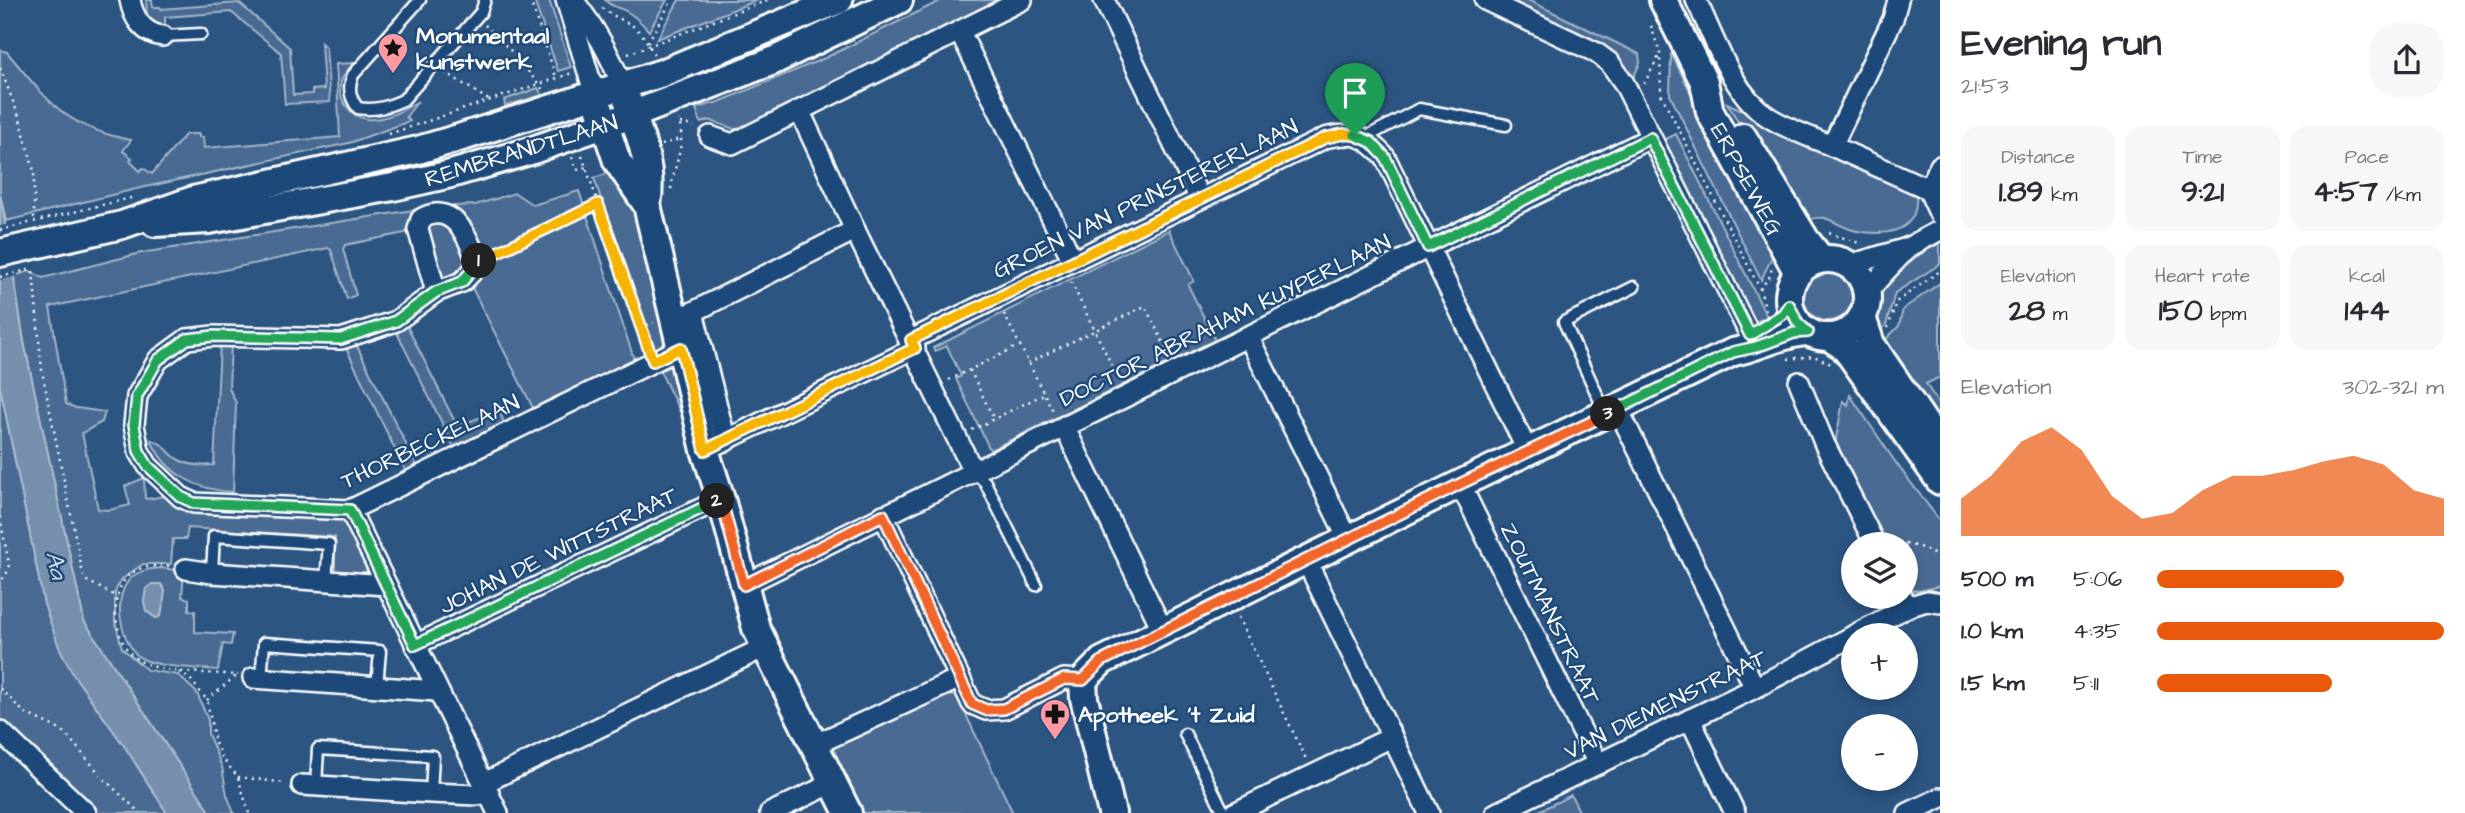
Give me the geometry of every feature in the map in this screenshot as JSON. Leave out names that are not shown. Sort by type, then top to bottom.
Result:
[{"type":"main road","name":"REMBRANDTLAAN","points":[[15,249],[122,225],[193,200],[418,150],[595,95],[704,57],[839,0]]},
{"type":"main road","name":"REMBRANDTLAAN","points":[[122,225],[209,220],[451,174],[571,138],[773,61],[900,0]]},
{"type":"main road","name":"ERPSEWEG","points":[[1663,0],[1704,82],[1710,112],[1798,273]]},
{"type":"main road","name":"ERPSEWEG","points":[[1704,82],[1724,104],[1806,240],[1821,259]]},
{"type":"main road","points":[[622,86],[648,167],[650,187],[647,205]]},
{"type":"main road","points":[[595,95],[617,161],[647,205],[683,315],[681,348],[715,446],[721,499],[756,628],[848,813]]},
{"type":"main road","points":[[1940,446],[1871,344],[1862,279],[1840,260],[1821,259],[1812,262],[1798,273],[1790,288],[1789,305],[1798,323],[1843,346],[1852,356],[1940,481]]},
{"type":"main road","points":[[1112,813],[1084,698],[1083,680],[1102,661],[1612,412],[1752,339],[1783,314],[1789,305]]},
{"type":"main road","points":[[1752,339],[1844,333],[1864,306]]},
{"type":"street","points":[[130,0],[133,16],[146,30],[163,36]]},
{"type":"street","points":[[566,0],[595,95]]},
{"type":"street","points":[[573,0],[587,16],[612,60],[622,86]]},
{"type":"street","points":[[710,136],[732,144],[1022,0]]},
{"type":"street","points":[[1104,0],[1199,197]]},
{"type":"street","points":[[1485,0],[1595,52],[1610,63],[1632,100],[1752,339]]},
{"type":"street","points":[[1696,0],[1735,81],[1749,101],[1768,117],[1928,189],[1940,215]]},
{"type":"street","points":[[1832,146],[1893,19],[1898,0]]},
{"type":"street","points":[[960,32],[1068,264]]},
{"type":"street","points":[[800,111],[973,471]]},
{"type":"street","name":"GROEN VAN PRINSTERERLAAN","points":[[715,446],[996,299],[1199,197],[1325,138],[1343,134],[1366,139]]},
{"type":"street","name":"DOCTOR ABRAHAM KUYPERLAAN","points":[[744,585],[1650,138]]},
{"type":"street","points":[[1366,139],[1385,157],[1528,452]]},
{"type":"street","points":[[1928,189],[1940,166]]},
{"type":"street","points":[[436,292],[421,246],[418,229],[421,219],[431,213],[445,214],[453,219],[472,248],[477,263]]},
{"type":"street","points":[[715,446],[683,315],[855,230]]},
{"type":"street","points":[[1849,265],[1907,248],[1940,230]]},
{"type":"street","points":[[1864,306],[1880,276],[1907,248]]},
{"type":"street","name":"THORBECKELAAN","points":[[477,263],[462,282],[436,292],[396,321],[341,339],[213,336],[187,339],[158,360],[137,396],[134,425],[139,451],[148,466],[181,497],[194,503],[350,510],[681,348]]},
{"type":"street","points":[[1248,336],[1348,539]]},
{"type":"street","points":[[1798,382],[1825,445],[1869,532]]},
{"type":"street","points":[[1612,412],[1755,688]]},
{"type":"street","points":[[1063,427],[1163,631]]},
{"type":"street","name":"ZOUTMANSTRAAT","points":[[1460,484],[1598,764]]},
{"type":"street","name":"JOHAN DE WITTSTRAAT","points":[[415,645],[721,499]]},
{"type":"street","points":[[350,510],[498,813]]},
{"type":"street","points":[[883,515],[972,704],[986,710],[1004,709],[1064,679],[1083,680]]},
{"type":"street","points":[[1306,560],[1429,813]]},
{"type":"street","points":[[186,569],[386,585]]},
{"type":"street","points":[[1918,601],[1940,603]]},
{"type":"street","name":"VAN DIEMENSTRAAT","points":[[1873,623],[1894,609]]},
{"type":"street","name":"VAN DIEMENSTRAAT","points":[[1496,813],[1755,688],[1841,643]]},
{"type":"street","points":[[309,785],[477,795],[486,788],[765,647]]},
{"type":"street","points":[[250,678],[437,691]]},
{"type":"street","points":[[814,745],[960,678]]},
{"type":"street","points":[[1690,719],[1735,813]]},
{"type":"street","points":[[2,736],[86,813]]},
{"type":"street","points":[[1234,813],[1392,737]]},
{"type":"street","points":[[771,813],[833,783]]},
{"type":"street","points":[[1908,813],[1940,798]]},
{"type":"lane","points":[[420,0],[353,75],[349,84],[353,102],[358,108],[385,108],[403,100],[477,16],[485,0]]},
{"type":"lane","points":[[163,36],[201,34]]},
{"type":"lane","points":[[1366,139],[1419,109],[1506,125]]},
{"type":"lane","points":[[1612,412],[1564,322],[1634,287]]},
{"type":"lane","points":[[973,471],[985,482],[1036,585]]},
{"type":"lane","points":[[212,573],[214,536],[329,544],[326,580]]},
{"type":"lane","points":[[250,678],[264,643],[380,651],[377,687]]},
{"type":"lane","points":[[1185,734],[1224,813]]},
{"type":"lane","points":[[309,785],[318,749],[420,755],[433,756],[431,793]]},
{"type":"path","points":[[530,0],[556,79],[560,106]]},
{"type":"path","points":[[648,42],[673,0]]},
{"type":"path","points":[[612,60],[768,0]]},
{"type":"path","points":[[596,2],[609,13],[633,24],[650,47]]},
{"type":"path","points":[[477,16],[560,106]]},
{"type":"path","points":[[1632,100],[1645,84],[1660,53],[1661,94],[1760,289],[1752,339]]},
{"type":"path","points":[[434,65],[489,101]]},
{"type":"path","points":[[0,68],[20,119],[34,171],[34,220],[0,277]]},
{"type":"path","points":[[388,134],[587,68]]},
{"type":"path","points":[[571,138],[577,170],[586,167]]},
{"type":"path","points":[[571,138],[586,167],[653,361]]},
{"type":"path","points":[[671,189],[682,138]]},
{"type":"path","points":[[34,220],[139,196]]},
{"type":"path","points":[[477,263],[598,204]]},
{"type":"path","points":[[0,230],[33,271],[42,371],[83,575],[87,581],[118,597]]},
{"type":"path","points":[[1068,264],[1095,331],[1126,396]]},
{"type":"path","points":[[996,299],[1063,427]]},
{"type":"path","points":[[1028,363],[1145,306],[1177,371]]},
{"type":"path","points":[[933,388],[1020,346]]},
{"type":"path","points":[[970,370],[994,419]]},
{"type":"path","points":[[957,437],[1044,394]]},
{"type":"path","points":[[0,517],[9,564],[0,583]]},
{"type":"path","points":[[1918,547],[1940,558]]},
{"type":"path","points":[[186,569],[149,566],[127,577],[118,597],[120,637],[127,650],[137,660],[156,667],[250,678]]},
{"type":"path","points":[[1229,598],[1314,775]]},
{"type":"path","points":[[176,670],[190,679],[207,700],[215,743],[223,760],[238,777],[249,813]]},
{"type":"path","points":[[207,700],[250,678]]},
{"type":"path","points":[[0,689],[24,713],[63,731],[105,780],[141,813]]},
{"type":"path","points":[[238,777],[309,785]]},
{"type":"shaded area","points":[[146,0],[152,0],[153,7],[161,9],[239,3],[290,48],[293,95],[312,94],[312,90],[324,89],[321,43],[326,48],[330,102],[285,104],[281,53],[231,12],[165,17],[165,28],[159,27],[147,17]]},
{"type":"shaded area","points":[[534,0],[549,0],[571,67],[558,71]]},
{"type":"shaded area","points":[[605,0],[667,0],[649,31],[632,15]]},
{"type":"shaded area","points":[[679,0],[758,0],[657,39]]},
{"type":"shaded area","points":[[942,0],[1004,0],[741,129],[709,120],[701,123],[696,108],[719,102],[825,58]]},
{"type":"shaded area","points":[[1506,0],[1528,0],[1639,54],[1640,63],[1634,76],[1628,79],[1617,55],[1612,52]]},
{"type":"shaded area","points":[[0,50],[7,52],[59,110],[89,128],[131,140],[123,151],[132,158],[130,161],[140,171],[143,168],[152,174],[186,134],[199,134],[199,137],[203,137],[204,148],[340,137],[336,64],[353,63],[342,79],[340,88],[346,106],[355,115],[367,119],[387,117],[418,101],[406,117],[410,121],[349,143],[136,189],[6,221],[0,193]]},
{"type":"shaded area","points":[[1671,53],[1775,251],[1761,280],[1670,95]]},
{"type":"shaded area","points":[[538,88],[542,95],[505,106],[504,100]]},
{"type":"shaded area","points":[[1727,103],[1906,186],[1916,195],[1916,208],[1912,217],[1898,229],[1879,233],[1853,230],[1822,218],[1798,222]]},
{"type":"shaded area","points":[[1676,134],[1767,317],[1758,321],[1748,320],[1660,142]]},
{"type":"shaded area","points":[[615,171],[637,206],[666,344],[652,352],[594,178]]},
{"type":"shaded area","points":[[579,191],[634,359],[533,408],[468,280],[480,271],[435,207],[475,205],[515,193],[533,205]]},
{"type":"shaded area","points":[[420,209],[414,216],[410,232],[345,245],[343,249],[356,295],[347,299],[331,250],[328,248],[50,307],[66,404],[105,412],[102,422],[82,433],[98,509],[109,510],[130,505],[125,486],[144,478],[147,499],[182,493],[347,514],[371,565],[362,577],[335,573],[335,537],[188,528],[186,539],[173,539],[171,564],[143,564],[121,580],[115,592],[115,621],[122,648],[147,670],[178,675],[197,693],[208,720],[208,734],[222,767],[227,795],[234,813],[211,813],[84,621],[24,342],[14,276],[30,271],[43,278],[141,253]]},
{"type":"shaded area","points":[[442,218],[467,248],[469,265],[452,281],[440,280],[426,226]]},
{"type":"shaded area","points":[[1169,230],[1194,281],[1188,285],[1215,340],[990,450],[956,379],[961,376],[947,346],[935,351],[933,348]]},
{"type":"shaded area","points":[[1940,243],[1940,264],[1895,293],[1886,325],[1876,336],[1872,330],[1874,310],[1877,295],[1883,285],[1907,264]]},
{"type":"shaded area","points":[[1828,273],[1837,274],[1845,280],[1851,288],[1851,306],[1845,314],[1837,320],[1828,321],[1819,320],[1811,314],[1805,306],[1804,297],[1805,288],[1811,280],[1819,274]]},
{"type":"shaded area","points":[[1940,283],[1940,377],[1926,384],[1940,406],[1940,438],[1880,345],[1899,326],[1903,309]]},
{"type":"shaded area","points":[[404,320],[457,426],[495,412],[500,412],[504,423],[454,447],[393,325]]},
{"type":"shaded area","points":[[355,342],[417,466],[406,472],[344,344]]},
{"type":"shaded area","points":[[220,344],[231,344],[229,388],[236,403],[233,492],[207,488],[184,478],[165,462],[151,440],[183,462],[214,465]]},
{"type":"shaded area","points":[[670,359],[684,420],[657,365]]},
{"type":"shaded area","points":[[0,386],[44,604],[73,674],[125,747],[167,813],[94,813],[0,722]]},
{"type":"shaded area","points":[[1850,395],[1940,521],[1940,586],[1918,591],[1918,532],[1878,532],[1835,444],[1843,401],[1848,405]]},
{"type":"shaded area","points":[[161,568],[184,571],[182,597],[189,599],[189,610],[195,611],[195,632],[233,634],[231,645],[223,644],[218,670],[152,663],[137,655],[131,648],[120,617],[125,586],[134,575]],"holes":[[[152,584],[165,591],[161,615],[156,618],[146,611],[146,589]]]},
{"type":"shaded area","points":[[943,695],[957,696],[1013,813],[858,813],[831,756],[833,748]]},
{"type":"shaded area","points":[[1571,795],[1580,813],[1535,813]]},
{"type":"water","name":"Aa","points":[[0,193],[24,342],[84,621],[211,813],[167,813],[125,747],[73,674],[59,647],[44,604],[0,386]]},
{"type":"water","points":[[152,584],[161,584],[165,591],[161,616],[156,618],[146,611],[144,602],[146,589]]},
{"type":"pier","points":[[10,224],[18,276],[0,280],[0,226]]},
{"type":"place","name":"Monumentaal kunstwerk","points":[[393,75]]},
{"type":"place","name":"Apotheek 't Zuid","points":[[1055,741]]},
{"type":"route","points":[[1343,134],[1355,135],[1371,142],[1385,157],[1428,247],[1650,138],[1750,335],[1783,314],[1789,305],[1794,318],[1808,332],[1794,333],[1733,352],[1102,661],[1083,680],[1064,679],[1004,709],[986,710],[972,704],[883,515],[744,585],[721,499],[415,645],[350,510],[194,503],[181,497],[148,466],[139,451],[134,425],[137,396],[158,360],[187,339],[213,336],[341,339],[396,321],[436,292],[462,282],[477,263],[598,204],[653,361],[681,348],[705,450],[915,348],[911,340],[1199,197],[1325,138],[1343,134]]}]
